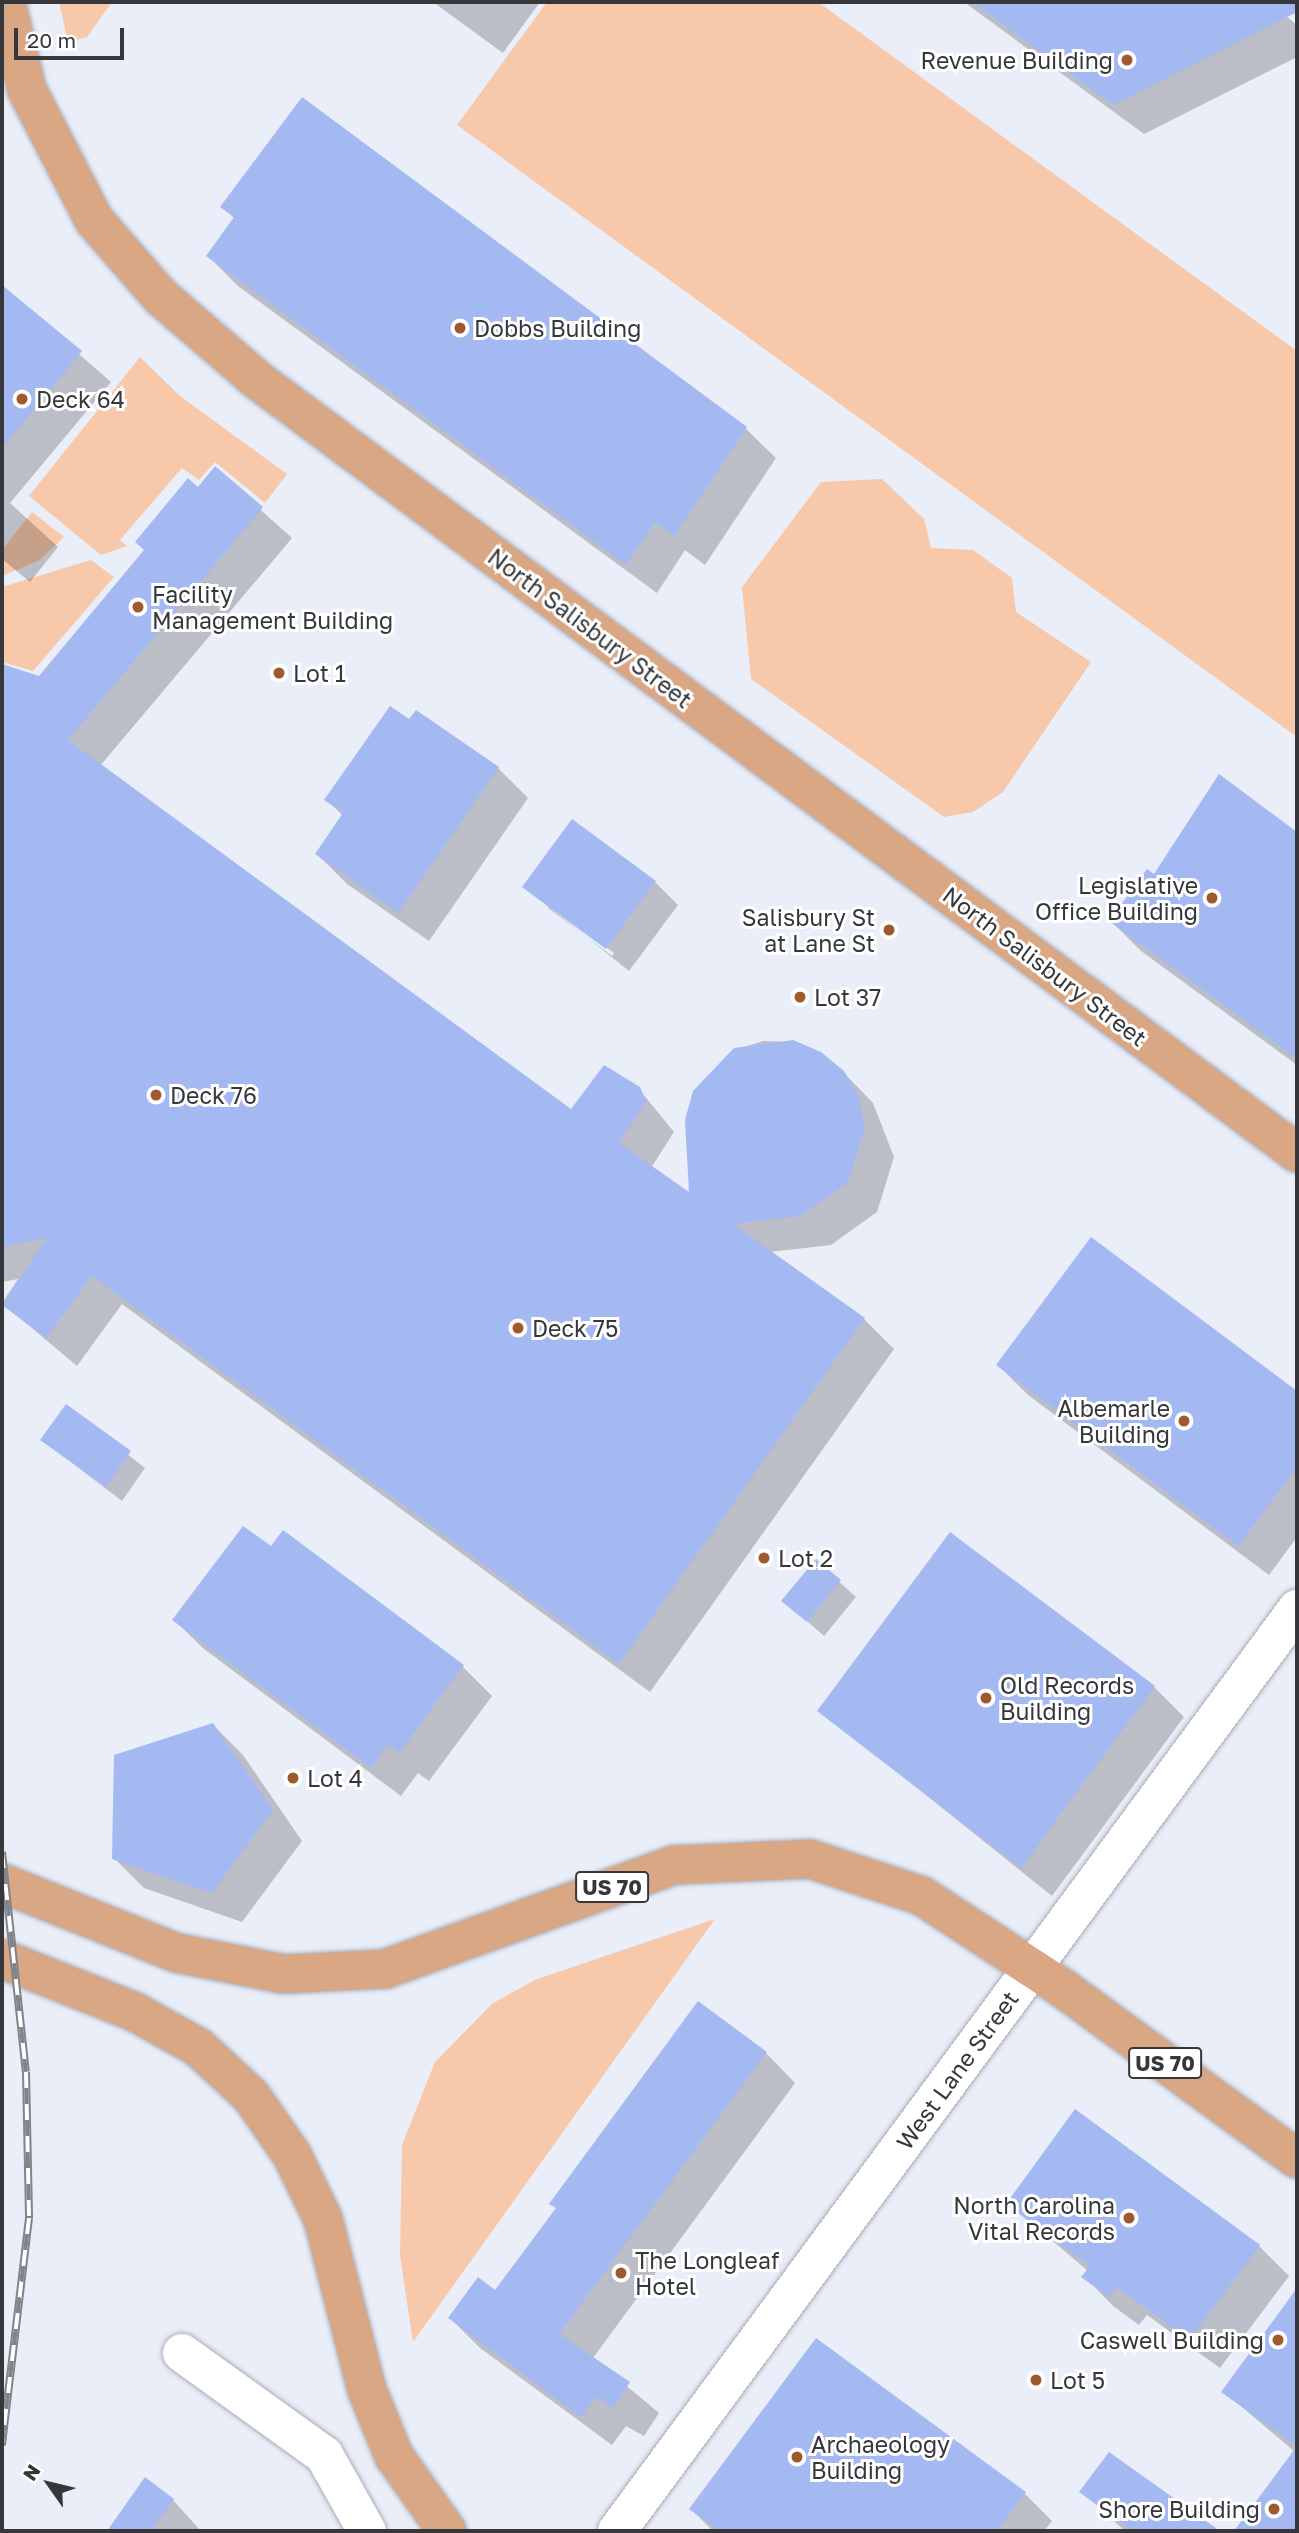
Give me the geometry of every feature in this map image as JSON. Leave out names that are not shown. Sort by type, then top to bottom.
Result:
[{"type":"main road","name":"North Salisbury Street","points":[[6,2],[27,90],[94,220],[160,296],[278,395],[1297,1153]]},
{"type":"main road","name":"US 70","points":[[2,1883],[177,1954],[284,1974],[385,1969],[674,1865],[774,1858],[810,1859],[922,1896],[1032,1967],[1297,2160]]},
{"type":"main road","points":[[2,1959],[135,2012],[207,2055],[251,2096],[292,2155],[323,2219],[367,2390],[386,2437],[447,2531]]},
{"type":"street","name":"West Lane Street","points":[[617,2531],[1297,1609]]},
{"type":"street","points":[[182,2353],[324,2455],[367,2531]]},
{"type":"shaded area","points":[[59,2],[112,2],[87,37],[68,42]]},
{"type":"shaded area","points":[[547,2],[818,2],[1297,351],[1297,737],[457,125]]},
{"type":"shaded area","points":[[140,357],[180,396],[287,474],[265,503],[215,462],[199,480],[182,468],[120,540],[127,546],[101,555],[29,496]]},
{"type":"shaded area","points":[[882,479],[924,519],[931,548],[973,550],[1012,578],[1016,612],[1091,662],[1003,792],[973,812],[944,817],[751,679],[742,587],[821,482]]},
{"type":"shaded area","points":[[32,512],[64,537],[40,560],[2,576],[2,550]]},
{"type":"shaded area","points":[[91,560],[114,577],[33,671],[2,662],[2,587]]},
{"type":"shaded area","points":[[715,1919],[413,2342],[400,2256],[402,2145],[435,2062],[493,2003],[537,1979]]},
{"type":"building","name":"Revenue Building","points":[[972,2],[1297,2],[1297,12],[1113,105]]},
{"type":"building","name":"Dobbs Building","points":[[302,97],[747,427],[674,536],[655,522],[626,565],[206,256],[234,217],[220,207]]},
{"type":"building","name":"Deck 64","points":[[2,285],[82,351],[2,448]]},
{"type":"building","points":[[215,466],[263,507],[68,740],[571,1109],[604,1065],[640,1087],[646,1101],[619,1143],[689,1192],[685,1120],[693,1091],[734,1048],[793,1040],[821,1052],[844,1071],[859,1097],[865,1127],[848,1182],[801,1216],[733,1224],[865,1318],[619,1664],[92,1276],[46,1338],[2,1305],[47,1238],[2,1247],[2,664],[39,676],[144,550],[135,542],[188,478],[198,487]]},
{"type":"building","points":[[390,706],[409,719],[416,710],[499,767],[398,913],[315,854],[343,813],[324,800]]},
{"type":"building","name":"Legislative Office Building","points":[[1219,774],[1297,832],[1297,1059],[1109,921],[1147,869],[1154,874]]},
{"type":"building","points":[[572,819],[656,881],[606,949],[522,887]]},
{"type":"building","name":"Albemarle Building","points":[[1091,1237],[1297,1391],[1297,1467],[1238,1546],[996,1365]]},
{"type":"building","points":[[66,1404],[131,1451],[106,1487],[40,1440]]},
{"type":"building","points":[[243,1526],[271,1546],[283,1530],[464,1665],[399,1753],[388,1745],[371,1768],[172,1620]]},
{"type":"building","name":"Old Records Building","points":[[950,1532],[1155,1686],[1021,1868],[817,1711]]},
{"type":"building","points":[[816,1559],[841,1580],[807,1622],[781,1601]]},
{"type":"building","points":[[213,1723],[273,1810],[212,1893],[112,1859],[114,1755]]},
{"type":"building","points":[[698,2001],[767,2052],[559,2334],[630,2382],[614,2408],[596,2397],[581,2417],[448,2318],[478,2277],[495,2290],[556,2208],[549,2204]]},
{"type":"building","points":[[1075,2109],[1260,2245],[1189,2340],[1117,2287],[1109,2297],[1081,2277],[1090,2266],[1006,2204]]},
{"type":"building","name":"Caswell Building","points":[[1297,2288],[1297,2446],[1221,2392]]},
{"type":"building","points":[[816,2338],[1026,2492],[997,2531],[720,2531],[689,2509]]},
{"type":"building","name":"Shore Building","points":[[1297,2446],[1297,2531],[1234,2531]]},
{"type":"building","points":[[1109,2452],[1220,2531],[1133,2531],[1079,2492]]},
{"type":"building","points":[[145,2477],[174,2499],[151,2531],[107,2531]]},
{"type":"railway","points":[[2,1852],[26,2072],[29,2218],[2,2445]]},
{"type":"place","name":"Revenue Building","points":[[1127,60]]},
{"type":"place","name":"Dobbs Building","points":[[460,328]]},
{"type":"place","name":"Deck 64","points":[[22,399]]},
{"type":"place","name":"Facility Management Building","points":[[138,607]]},
{"type":"place","name":"Lot 1","points":[[279,673]]},
{"type":"place","name":"Legislative Office Building","points":[[1212,898]]},
{"type":"place","name":"Salisbury St at Lane St","points":[[889,930]]},
{"type":"place","name":"Lot 37","points":[[800,997]]},
{"type":"place","name":"Deck 76","points":[[156,1095]]},
{"type":"place","name":"Deck 75","points":[[518,1328]]},
{"type":"place","name":"Albemarle Building","points":[[1184,1421]]},
{"type":"place","name":"Lot 2","points":[[764,1558]]},
{"type":"place","name":"Old Records Building","points":[[986,1698]]},
{"type":"place","name":"Lot 4","points":[[293,1778]]},
{"type":"place","name":"North Carolina Vital Records","points":[[1129,2218]]},
{"type":"place","name":"The Longleaf Hotel","points":[[621,2273]]},
{"type":"place","name":"Caswell Building","points":[[1278,2340]]},
{"type":"place","name":"Lot 5","points":[[1036,2380]]},
{"type":"place","name":"Archaeology Building","points":[[797,2457]]},
{"type":"place","name":"Shore Building","points":[[1274,2509]]}]
